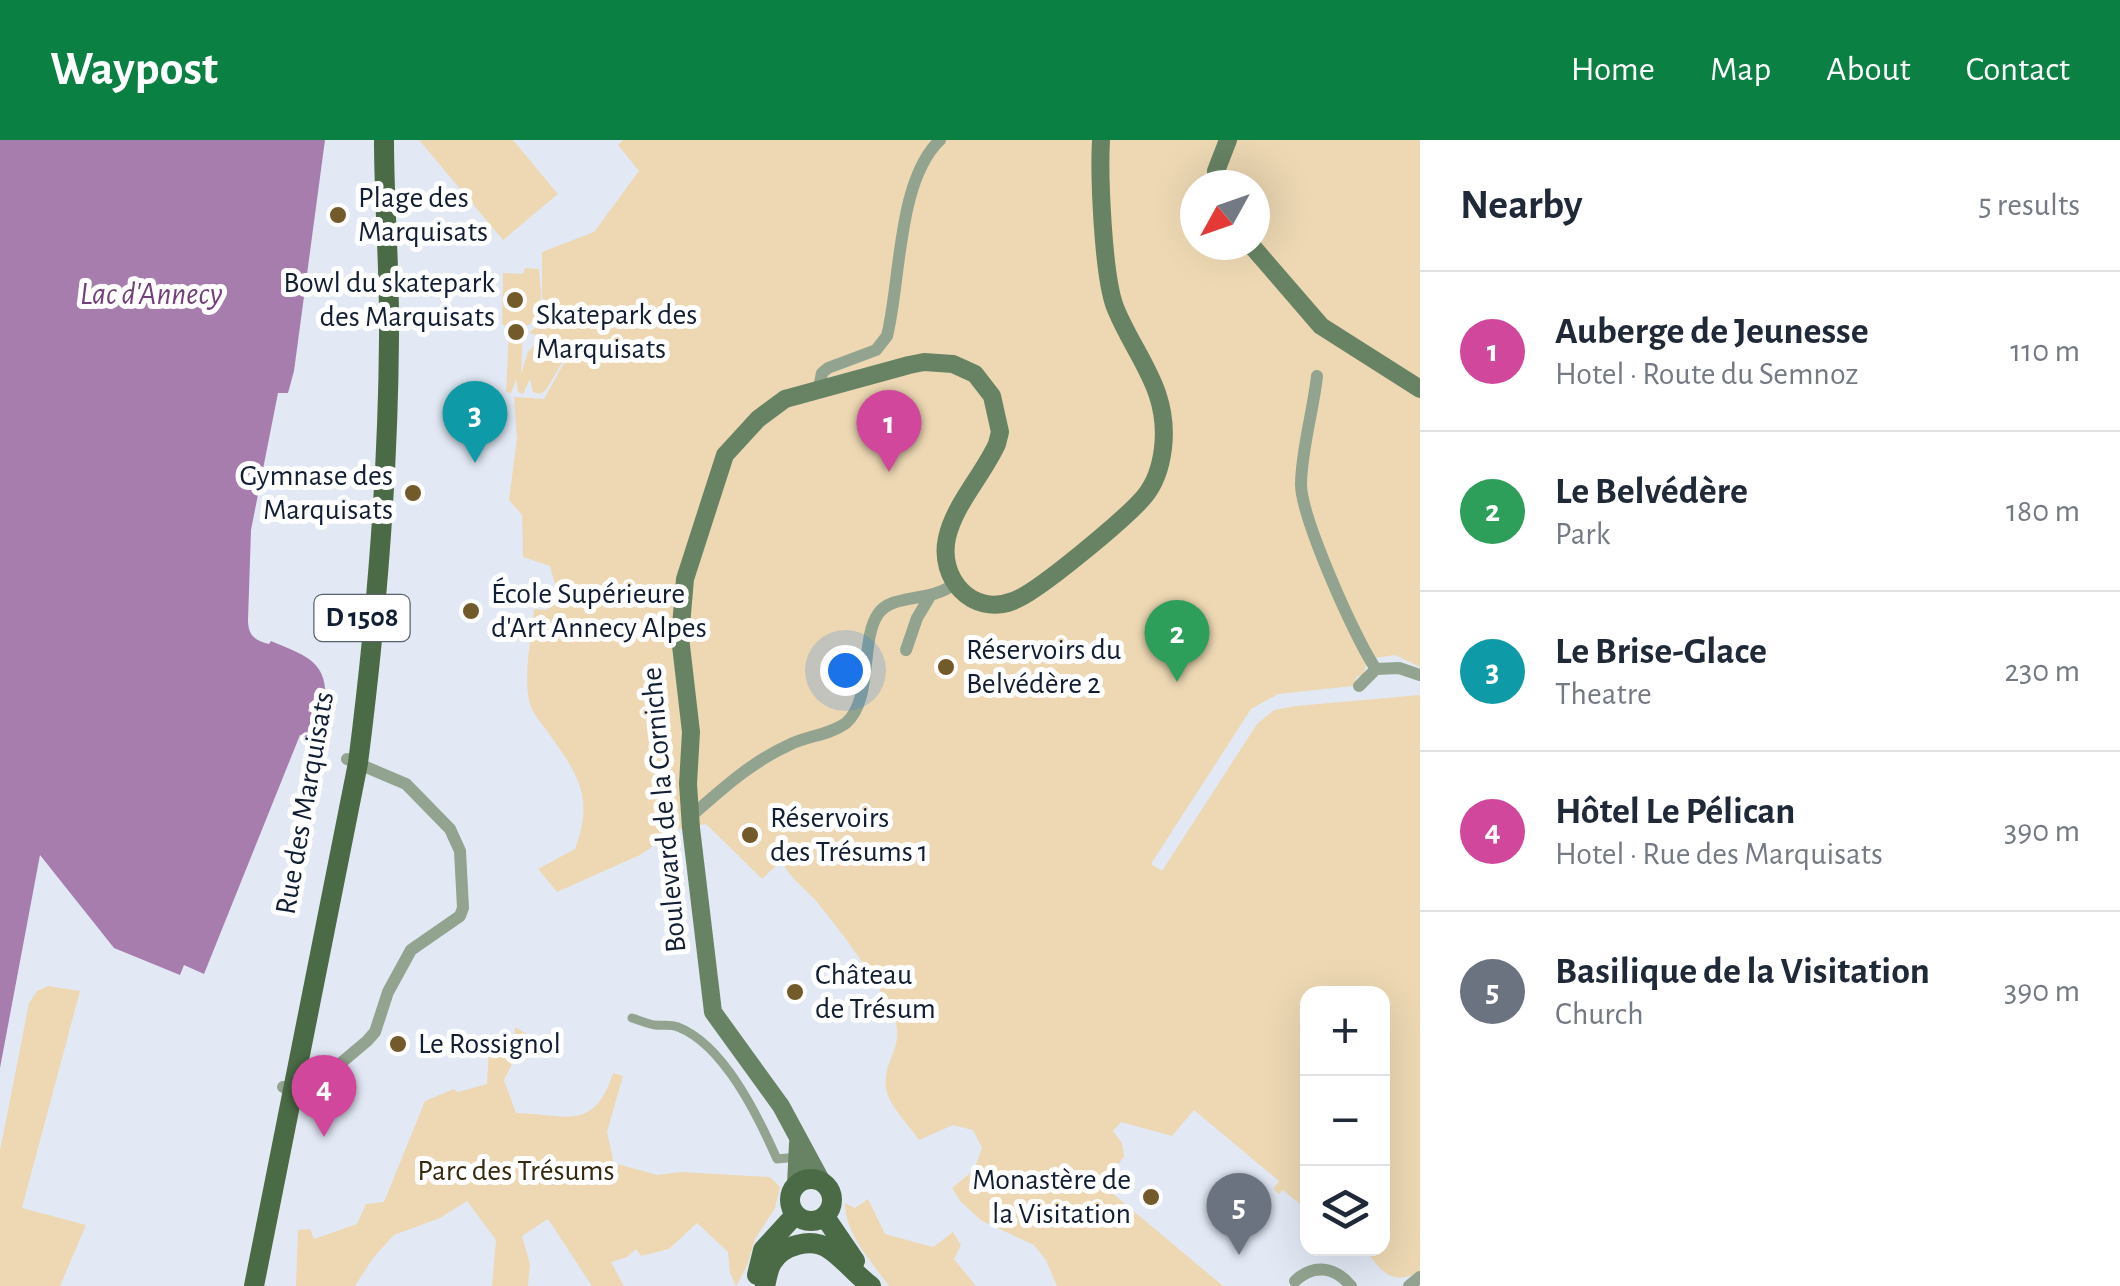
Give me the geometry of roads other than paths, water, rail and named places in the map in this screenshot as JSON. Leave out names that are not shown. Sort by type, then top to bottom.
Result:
[{"type":"main road","name":"Rue des Marquisats","points":[[254,1286],[288,1089],[353,761],[384,480],[389,235],[384,204],[384,140]]},
{"type":"main road","points":[[819,388],[924,362],[964,367],[984,384],[996,408],[1000,432],[992,455],[946,540],[946,564],[954,584],[968,598],[1006,604],[1018,600],[1130,512],[1146,496],[1157,473],[1163,448],[1161,399],[1114,305],[1101,140]]},
{"type":"main road","points":[[1217,170],[1228,140]]},
{"type":"main road","points":[[1264,260],[1322,326],[1420,389]]},
{"type":"main road","name":"Boulevard de la Corniche","points":[[819,388],[772,406],[733,443],[717,474],[685,580],[680,637],[691,732],[690,817],[713,1012],[781,1106],[822,1182]]},
{"type":"main road","name":"Rue des Marquisats","points":[[242,1286],[288,1089]]},
{"type":"main road","name":"Boulevard de la Corniche","points":[[796,1185],[797,1138]]},
{"type":"main road","points":[[808,1179],[822,1182],[832,1194],[825,1217],[810,1222],[795,1215],[790,1200],[796,1185],[808,1179]]},
{"type":"main road","points":[[757,1286],[764,1250],[795,1215]]},
{"type":"main road","points":[[825,1217],[873,1286]]},
{"type":"main road","points":[[765,1286],[770,1265],[778,1256],[796,1245],[808,1244],[823,1245],[833,1251],[850,1271],[873,1286]]},
{"type":"street","name":"Boulevard de la Corniche","points":[[819,388],[822,373],[828,368],[876,350],[887,336],[911,198],[926,158],[940,140]]},
{"type":"street","points":[[1317,376],[1302,471],[1302,500],[1338,590],[1376,668]]},
{"type":"street","points":[[690,817],[735,777],[789,744],[847,722],[859,700],[872,630],[880,612],[893,602],[929,598],[954,584]]},
{"type":"street","points":[[906,650],[929,598]]},
{"type":"street","points":[[1359,686],[1376,668],[1399,668],[1420,675]]},
{"type":"street","points":[[288,1089],[304,1090],[316,1084],[375,1032],[388,992],[411,950],[460,916],[464,908],[460,852],[450,829],[406,784],[353,761]]},
{"type":"street","points":[[632,1018],[656,1026],[679,1027],[706,1045],[724,1063],[763,1128],[776,1158],[798,1158]]},
{"type":"street","points":[[1296,1281],[1310,1270],[1328,1269],[1337,1272],[1350,1286]]},
{"type":"street","points":[[1409,1286],[1420,1278]]},
{"type":"water","name":"Lac d'Annecy","points":[[0,140],[325,140],[294,371],[288,393],[278,393],[251,530],[248,620],[256,639],[294,651],[319,669],[325,704],[313,700],[308,711],[327,719],[316,740],[300,735],[204,974],[184,965],[180,975],[114,948],[40,855],[0,1068]]},
{"type":"place","name":"Plage des Marquisats","points":[[338,215]]},
{"type":"place","name":"Bowl du skatepark des Marquisats","points":[[515,300]]},
{"type":"place","name":"Skatepark des Marquisats","points":[[516,332]]},
{"type":"place","name":"Le Brise-Glace","points":[[475,463]]},
{"type":"place","name":"Auberge de Jeunesse","points":[[889,472]]},
{"type":"place","name":"Gymnase des Marquisats","points":[[413,493]]},
{"type":"place","name":"École Supérieure d'Art Annecy Alpes","points":[[471,611]]},
{"type":"place","name":"Réservoirs du Belvédère 2","points":[[946,667]]},
{"type":"place","name":"Le Belvédère","points":[[1177,682]]},
{"type":"place","name":"Réservoirs des Trésums 1","points":[[750,835]]},
{"type":"place","name":"Château de Trésum","points":[[795,992]]},
{"type":"place","name":"Le Rossignol","points":[[398,1044]]},
{"type":"place","name":"Hôtel Le Pélican","points":[[324,1137]]},
{"type":"place","name":"Monastère de la Visitation","points":[[1151,1197]]},
{"type":"place","name":"Basilique de la Visitation","points":[[1239,1255]]},
{"type":"park label","name":"Parc des Trésums","points":[[516,1171]]}]
